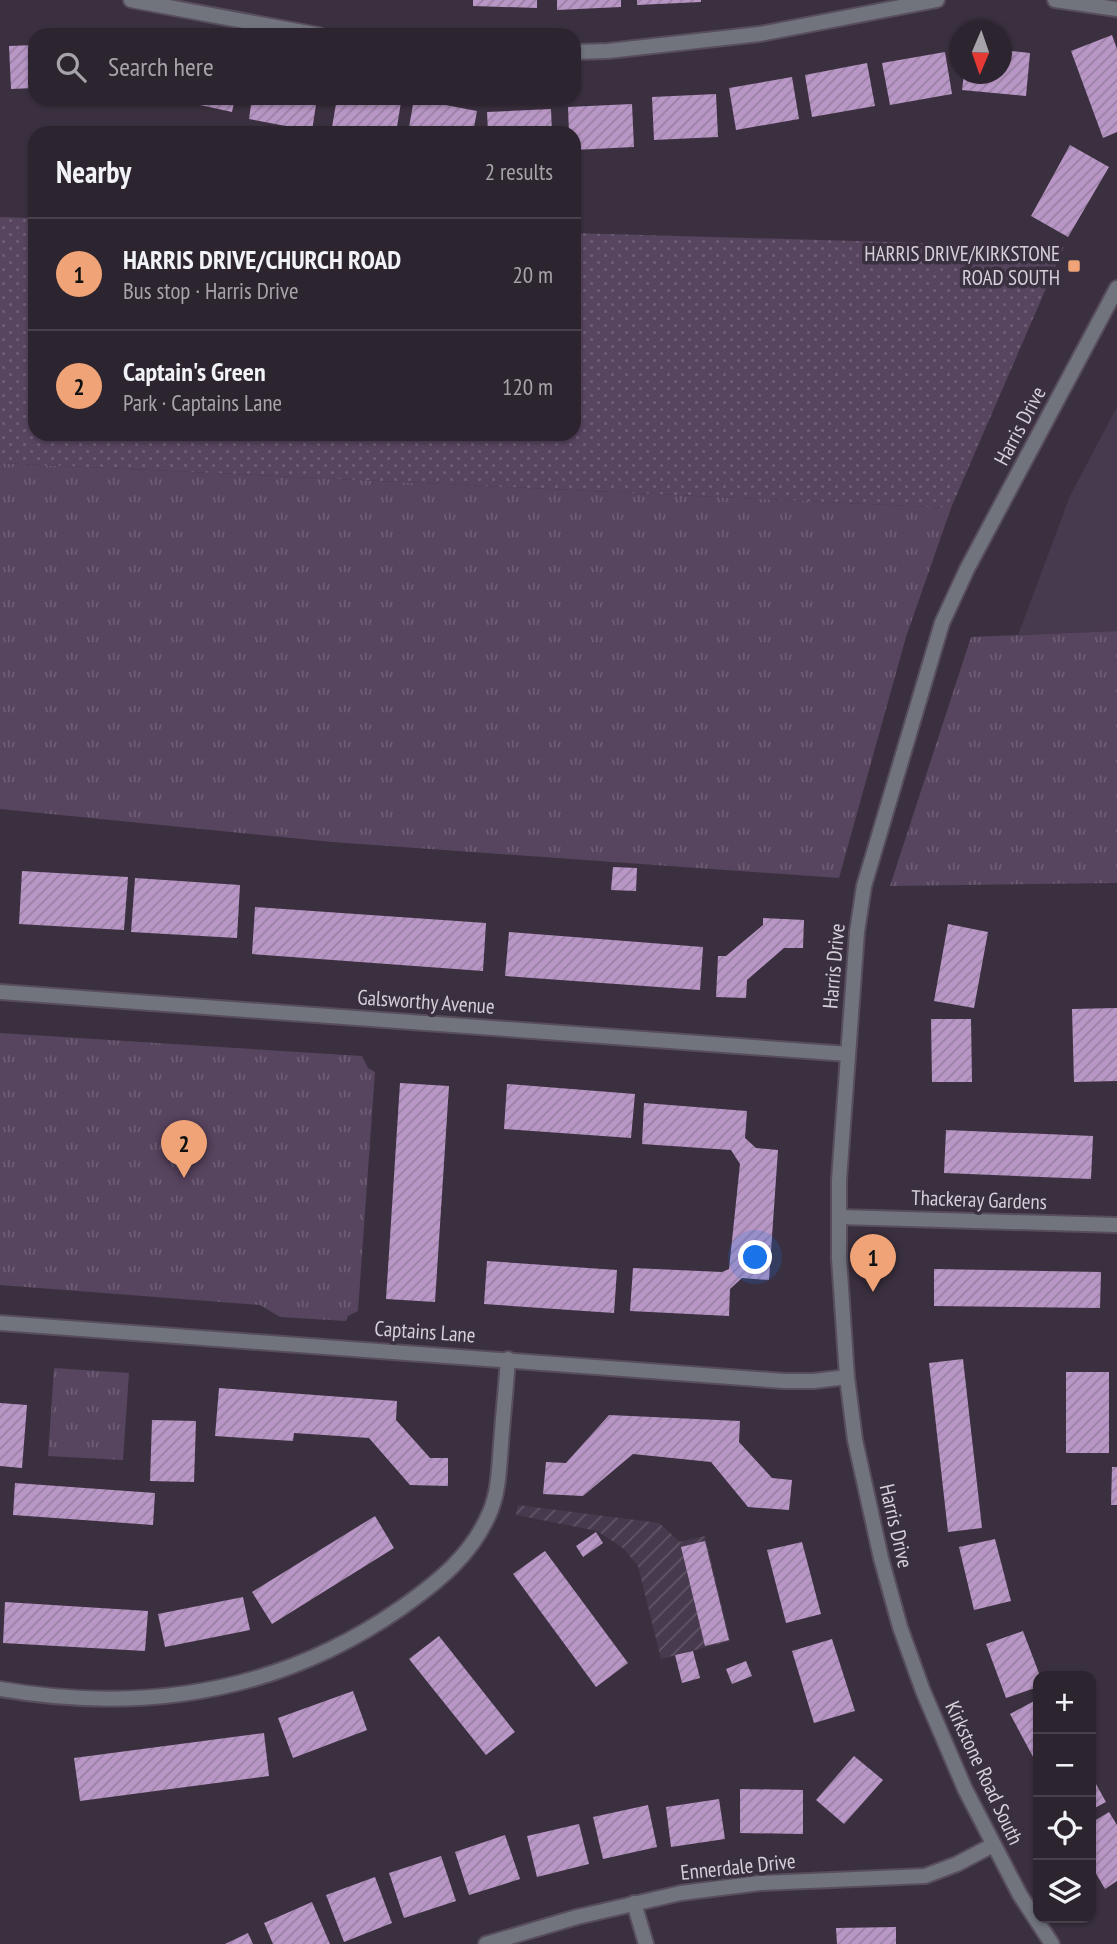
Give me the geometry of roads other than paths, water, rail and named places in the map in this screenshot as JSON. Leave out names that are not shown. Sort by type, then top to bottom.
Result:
[{"type":"street","points":[[131,0],[281,28]]},
{"type":"street","points":[[581,52],[760,34],[937,0]]},
{"type":"street","points":[[1055,0],[1117,9]]},
{"type":"street","name":"Harris Drive","points":[[923,1691],[881,1558],[855,1440],[847,1377],[839,1258],[839,1180],[857,932],[864,886],[942,623],[967,569],[1117,288]]},
{"type":"street","name":"Galsworthy Avenue","points":[[0,992],[848,1054]]},
{"type":"street","name":"Thackeray Gardens","points":[[839,1217],[1117,1225]]},
{"type":"street","name":"Captains Lane","points":[[0,1323],[784,1381],[847,1377]]},
{"type":"street","points":[[0,1689],[63,1698],[125,1700],[214,1690],[280,1672],[315,1657],[384,1620],[416,1598],[462,1559],[479,1536],[491,1511],[498,1475],[508,1359]]},
{"type":"street","name":"Kirkstone Road South","points":[[923,1691],[965,1789],[993,1845],[1020,1895],[1052,1944]]},
{"type":"street","name":"Ennerdale Drive","points":[[486,1944],[577,1917],[681,1894],[760,1883],[925,1876],[949,1868],[993,1845]]},
{"type":"street","points":[[634,1903],[646,1944]]},
{"type":"place","name":"HARRIS DRIVE/KIRKSTONE ROAD SOUTH","points":[[1074,266]]},
{"type":"place","name":"Captain's Green","points":[[184,1178]]},
{"type":"place","name":"HARRIS DRIVE/CHURCH ROAD","points":[[873,1292]]}]
